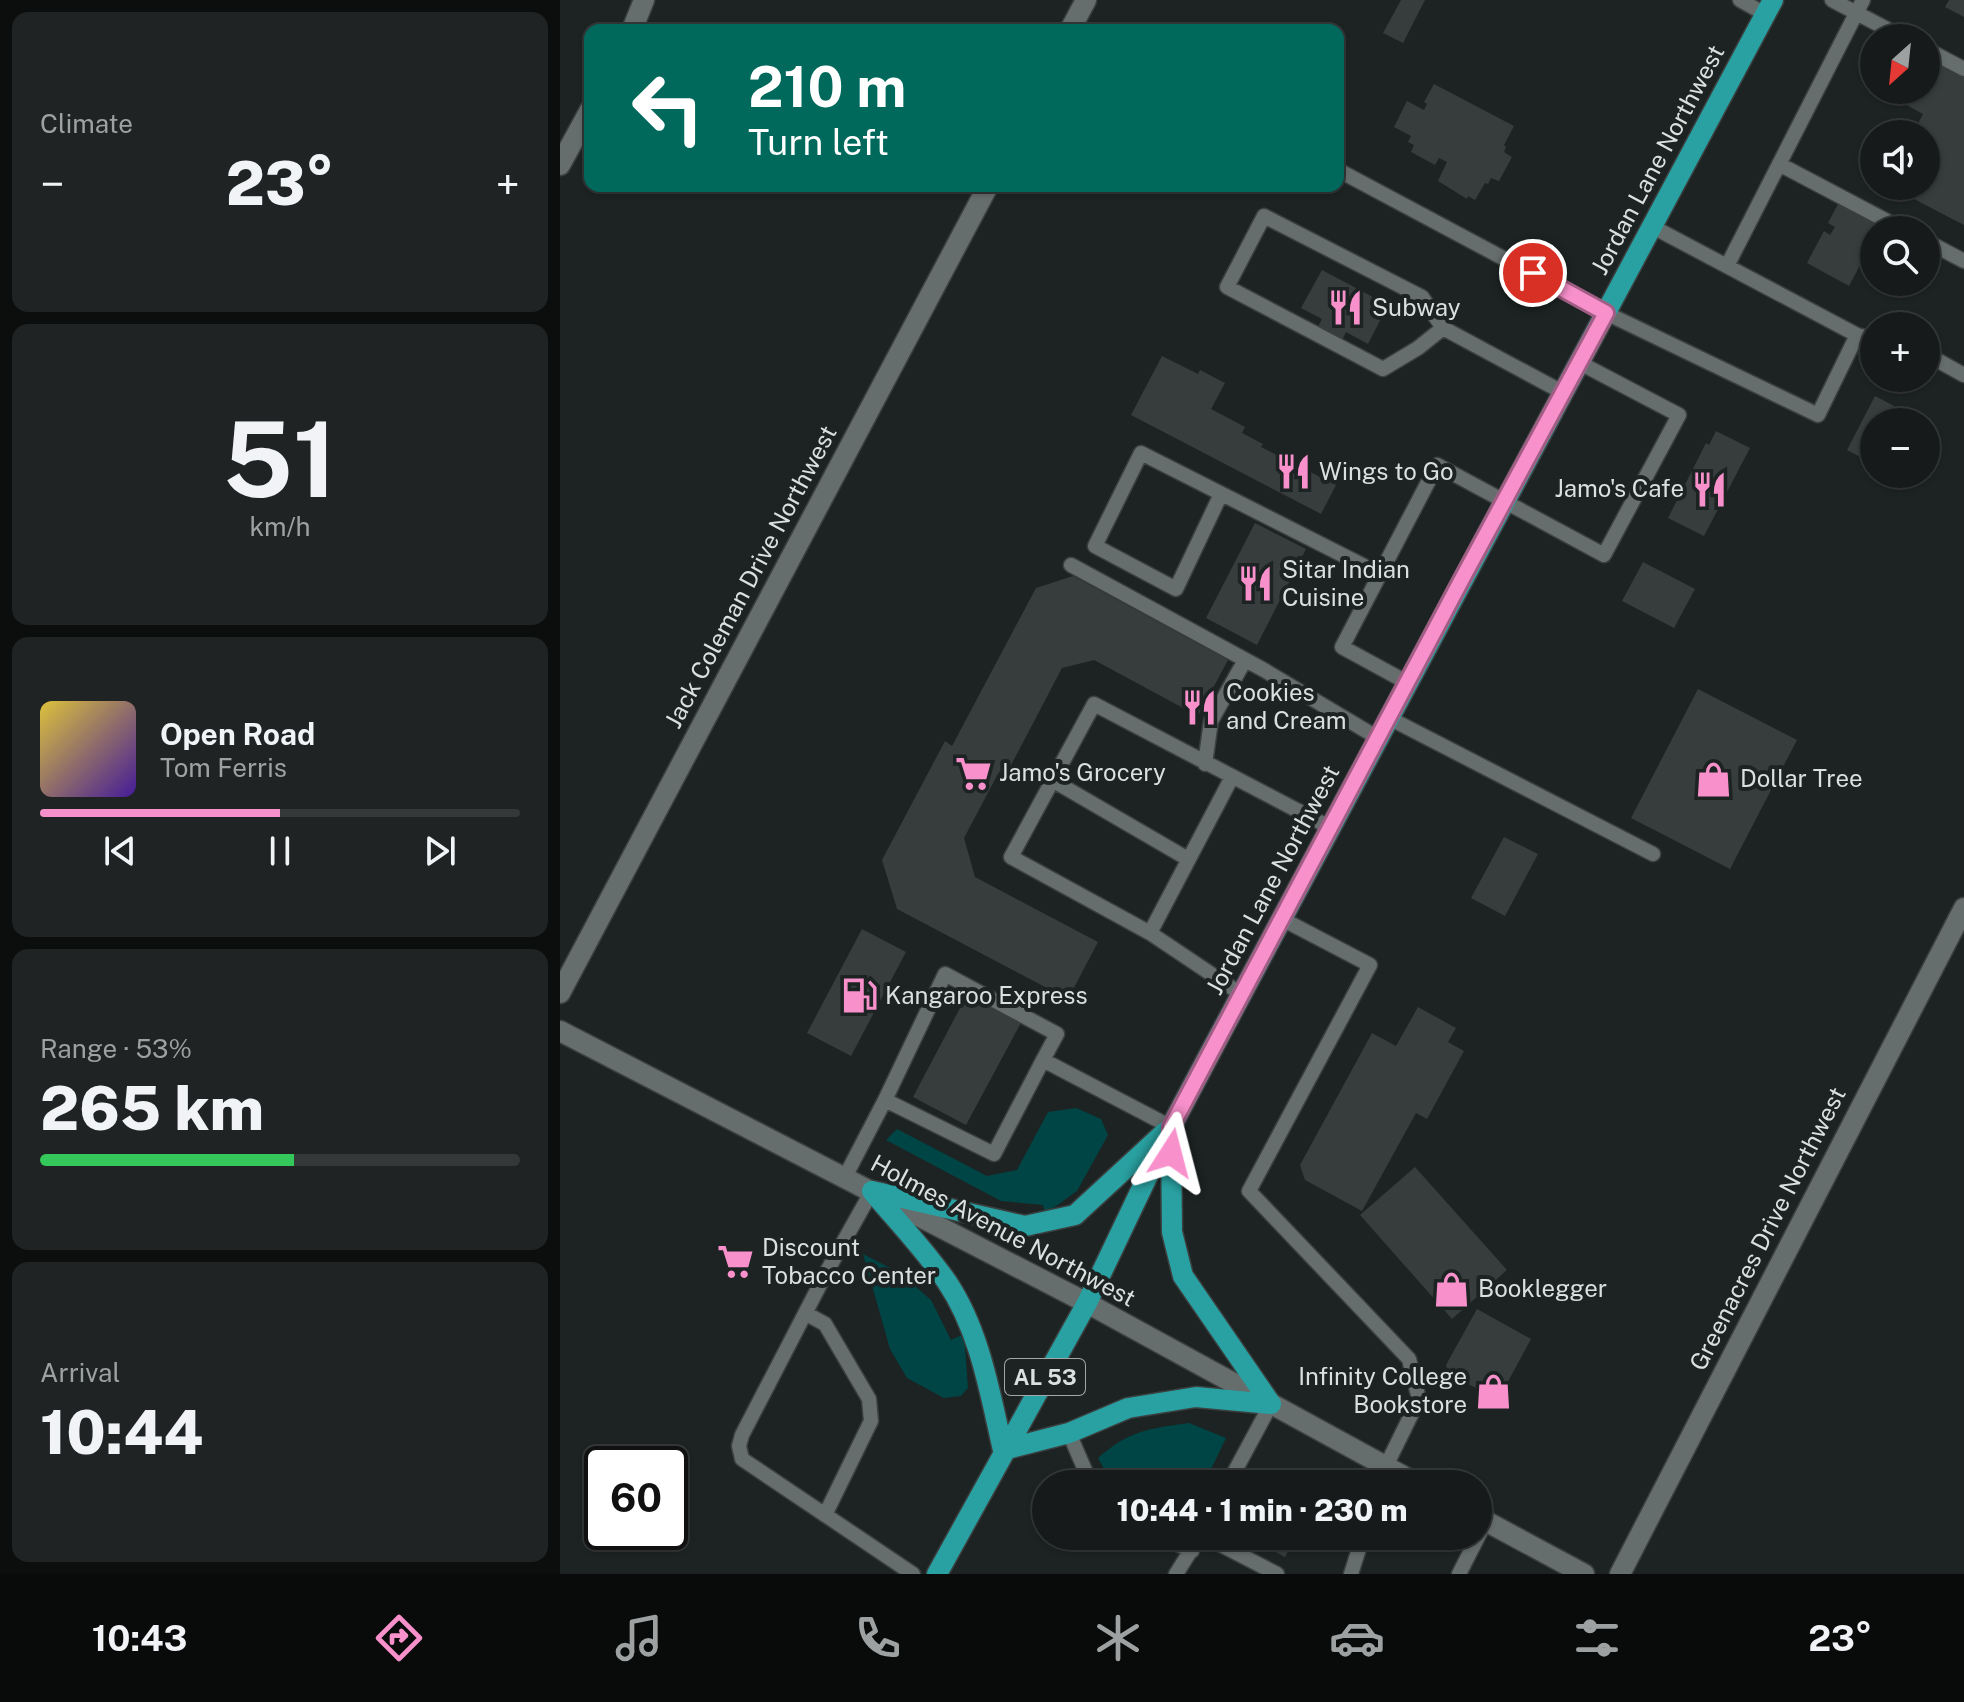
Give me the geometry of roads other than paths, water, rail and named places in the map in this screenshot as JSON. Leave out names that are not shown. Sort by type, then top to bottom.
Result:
[{"type":"main road","name":"Jordan Lane Northwest","points":[[937,1574],[1087,1303],[1171,1127],[1769,7]]},
{"type":"main road","points":[[872,1191],[1025,1226],[1075,1215],[1171,1127]]},
{"type":"main road","points":[[1171,1127],[1172,1232],[1183,1276],[1271,1404]]},
{"type":"main road","points":[[872,1191],[947,1282],[969,1325],[985,1372],[1003,1450],[1069,1433],[1128,1408],[1196,1397],[1271,1404]]},
{"type":"street","points":[[634,24],[644,0]]},
{"type":"street","points":[[1073,24],[1086,0]]},
{"type":"street","points":[[560,165],[584,121]]},
{"type":"street","name":"Jack Coleman Drive Northwest","points":[[560,993],[985,192]]},
{"type":"street","name":"Greenacres Drive Northwest","points":[[1620,1574],[1964,908]]},
{"type":"street","name":"Holmes Avenue Northwest","points":[[560,1031],[1087,1303],[1271,1404],[1375,1470]]},
{"type":"street","points":[[1492,1524],[1584,1574]]},
{"type":"lane","points":[[1740,0],[1769,7]]},
{"type":"lane","points":[[1832,0],[1860,6],[1885,24]]},
{"type":"lane","points":[[1727,266],[1860,6]]},
{"type":"lane","points":[[1940,56],[1964,69]]},
{"type":"lane","points":[[1779,164],[1877,216]]},
{"type":"lane","points":[[1344,173],[1606,313],[1818,415],[1857,335]]},
{"type":"lane","points":[[1443,328],[1418,348],[1383,369],[1227,287],[1264,216],[1422,297],[1443,328],[1564,393]]},
{"type":"lane","points":[[1653,227],[1860,336]]},
{"type":"lane","points":[[1940,248],[1964,261]]},
{"type":"lane","points":[[1940,362],[1964,375]]},
{"type":"lane","points":[[1408,683],[1342,647],[1437,465],[1604,555],[1679,415],[1580,363]]},
{"type":"lane","points":[[1221,494],[1176,589],[1095,546],[1141,453],[1380,574]]},
{"type":"lane","points":[[1071,565],[1245,660],[1378,738]]},
{"type":"lane","points":[[1205,764],[1211,721],[1245,660]]},
{"type":"lane","points":[[1241,994],[1150,933],[1011,857],[1052,780],[1094,704],[1331,828]]},
{"type":"lane","points":[[1389,718],[1653,854]]},
{"type":"lane","points":[[1150,933],[1232,777]]},
{"type":"lane","points":[[1052,780],[1188,859]]},
{"type":"lane","points":[[1282,919],[1370,965],[1249,1191],[1409,1359],[1419,1399],[1385,1470]]},
{"type":"lane","points":[[845,1177],[945,974],[1057,1034],[994,1154],[885,1100]]},
{"type":"lane","points":[[1043,1060],[1171,1127]]},
{"type":"lane","points":[[872,1191],[805,1313],[739,1446],[742,1459],[913,1574]]},
{"type":"lane","points":[[805,1313],[825,1324],[869,1399],[871,1421],[825,1515]]},
{"type":"lane","points":[[1236,1470],[1271,1404]]},
{"type":"lane","points":[[1069,1433],[1085,1470]]},
{"type":"lane","points":[[1230,1550],[1277,1574]]},
{"type":"lane","points":[[1351,1574],[1359,1550]]},
{"type":"lane","points":[[1459,1574],[1469,1550]]},
{"type":"lane","points":[[1176,1574],[1192,1551]]},
{"type":"place","name":"Subway","points":[[1346,308]]},
{"type":"place","name":"Wings to Go","points":[[1293,472]]},
{"type":"place","name":"Jamo's Cafe","points":[[1710,489]]},
{"type":"place","name":"Sitar Indian Cuisine","points":[[1256,584]]},
{"type":"place","name":"Cookies and Cream","points":[[1200,707]]},
{"type":"place","name":"Jamo's Grocery","points":[[973,773]]},
{"type":"place","name":"Dollar Tree","points":[[1714,779]]},
{"type":"place","name":"Kangaroo Express","points":[[859,996]]},
{"type":"place","name":"Discount Tobacco Center","points":[[736,1262]]},
{"type":"place","name":"Booklegger","points":[[1452,1289]]},
{"type":"place","name":"Infinity College Bookstore","points":[[1493,1391]]}]
